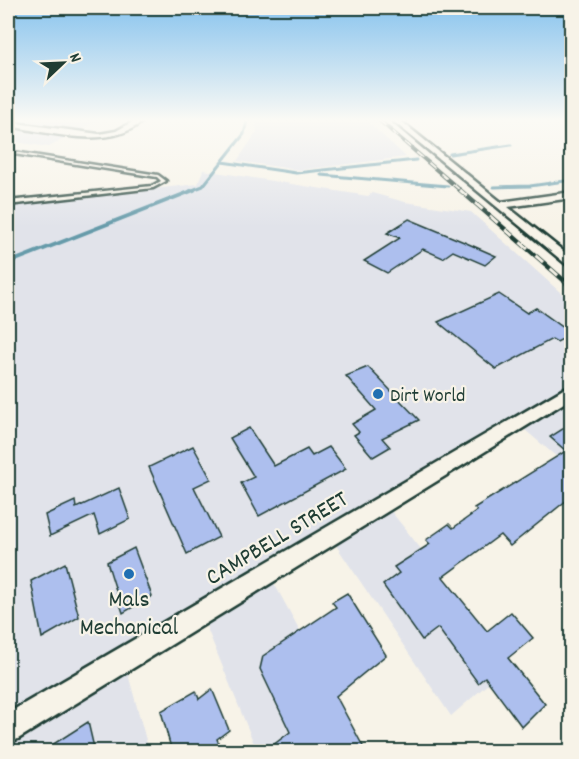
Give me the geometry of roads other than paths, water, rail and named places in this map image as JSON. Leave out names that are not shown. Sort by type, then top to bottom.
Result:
[{"type":"street","points":[[441,156],[572,265]]},
{"type":"street","points":[[499,205],[572,195]]},
{"type":"street","name":"CAMPBELL STREET","points":[[8,729],[572,390]]},
{"type":"lane","points":[[8,203],[153,187],[164,181],[158,176],[36,156]]},
{"type":"waterway","points":[[190,191],[203,186],[226,156]]},
{"type":"waterway","points":[[222,162],[296,173],[416,160]]},
{"type":"waterway","points":[[321,175],[448,186]]},
{"type":"waterway","points":[[494,187],[530,186],[572,180]]},
{"type":"waterway","points":[[8,263],[194,190]]},
{"type":"railway","points":[[421,156],[461,191]]},
{"type":"railway","points":[[460,190],[567,283]]},
{"type":"railway","points":[[565,281],[572,287]]},
{"type":"place","name":"Dirt World","points":[[378,394]]},
{"type":"place","name":"Mals Mechanical","points":[[129,574]]}]
